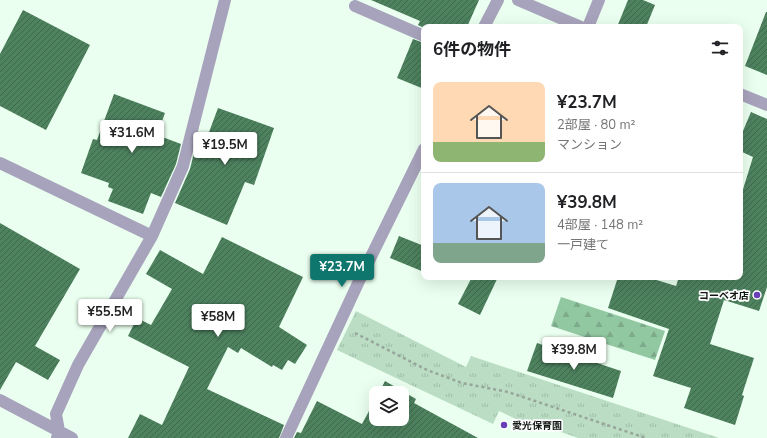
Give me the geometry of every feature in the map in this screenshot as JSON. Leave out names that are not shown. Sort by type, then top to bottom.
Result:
[{"type":"street","points":[[58,435],[56,414],[78,365],[152,236],[183,166],[226,0]]},
{"type":"street","points":[[486,24],[498,0]]},
{"type":"street","points":[[518,0],[574,24]]},
{"type":"street","points":[[589,24],[599,0]]},
{"type":"street","points":[[355,6],[421,35]]},
{"type":"street","points":[[743,95],[767,105]]},
{"type":"street","points":[[286,438],[338,325],[421,155]]},
{"type":"street","points":[[0,163],[152,236]]},
{"type":"street","points":[[0,400],[58,435],[72,438]]},
{"type":"path","points":[[338,325],[427,370],[462,383],[508,392],[646,438]]},
{"type":"green space","points":[[561,297],[665,331],[655,360],[551,326]]},
{"type":"green space","points":[[356,311],[466,367],[471,356],[719,438],[578,438],[530,421],[528,425],[499,411],[493,424],[337,350]]},
{"type":"building","points":[[371,0],[479,0],[468,24],[421,24],[421,26],[418,25],[420,21]]},
{"type":"building","points":[[628,0],[643,0],[655,5],[647,24],[618,24]]},
{"type":"building","points":[[23,10],[90,45],[46,130],[0,106],[0,54]]},
{"type":"building","points":[[767,12],[767,75],[745,66]]},
{"type":"building","points":[[413,39],[421,42],[421,88],[397,78]]},
{"type":"building","points":[[114,94],[165,113],[157,135],[181,144],[176,164],[161,197],[151,193],[143,214],[108,201],[113,189],[108,187],[109,183],[81,173],[93,139],[97,140]]},
{"type":"building","points":[[218,108],[274,128],[254,185],[245,182],[227,225],[175,203],[190,169],[195,149],[202,151]]},
{"type":"building","points":[[751,112],[767,119],[767,287],[759,311],[724,300],[710,344],[754,358],[742,395],[744,396],[735,425],[684,408],[691,388],[653,376],[669,329],[608,308],[617,280],[657,280],[676,286],[678,280],[743,280],[743,189],[753,157],[743,152],[743,131]]},
{"type":"building","points":[[0,223],[80,269],[35,346],[60,360],[48,380],[16,362],[0,390]]},
{"type":"building","points":[[399,236],[421,245],[421,271],[390,258]]},
{"type":"building","points":[[222,237],[303,277],[279,327],[307,345],[295,364],[288,360],[282,370],[273,365],[272,367],[241,348],[238,353],[228,347],[207,389],[284,425],[279,438],[128,438],[140,414],[162,425],[189,367],[128,336],[137,318],[151,325],[172,289],[146,274],[160,250],[203,274]]},
{"type":"building","points":[[470,280],[497,280],[480,315],[458,304]]},
{"type":"building","points":[[537,343],[621,371],[613,398],[527,371]]},
{"type":"building","points":[[385,381],[394,386],[382,386]]},
{"type":"building","points":[[409,395],[416,399],[414,403],[478,438],[294,438],[297,432],[301,433],[317,401],[362,424],[369,411],[369,426],[409,426]]},
{"type":"place","name":"コーベオ店","points":[[757,295]]},
{"type":"place","name":"愛光保育園","points":[[504,425]]}]
